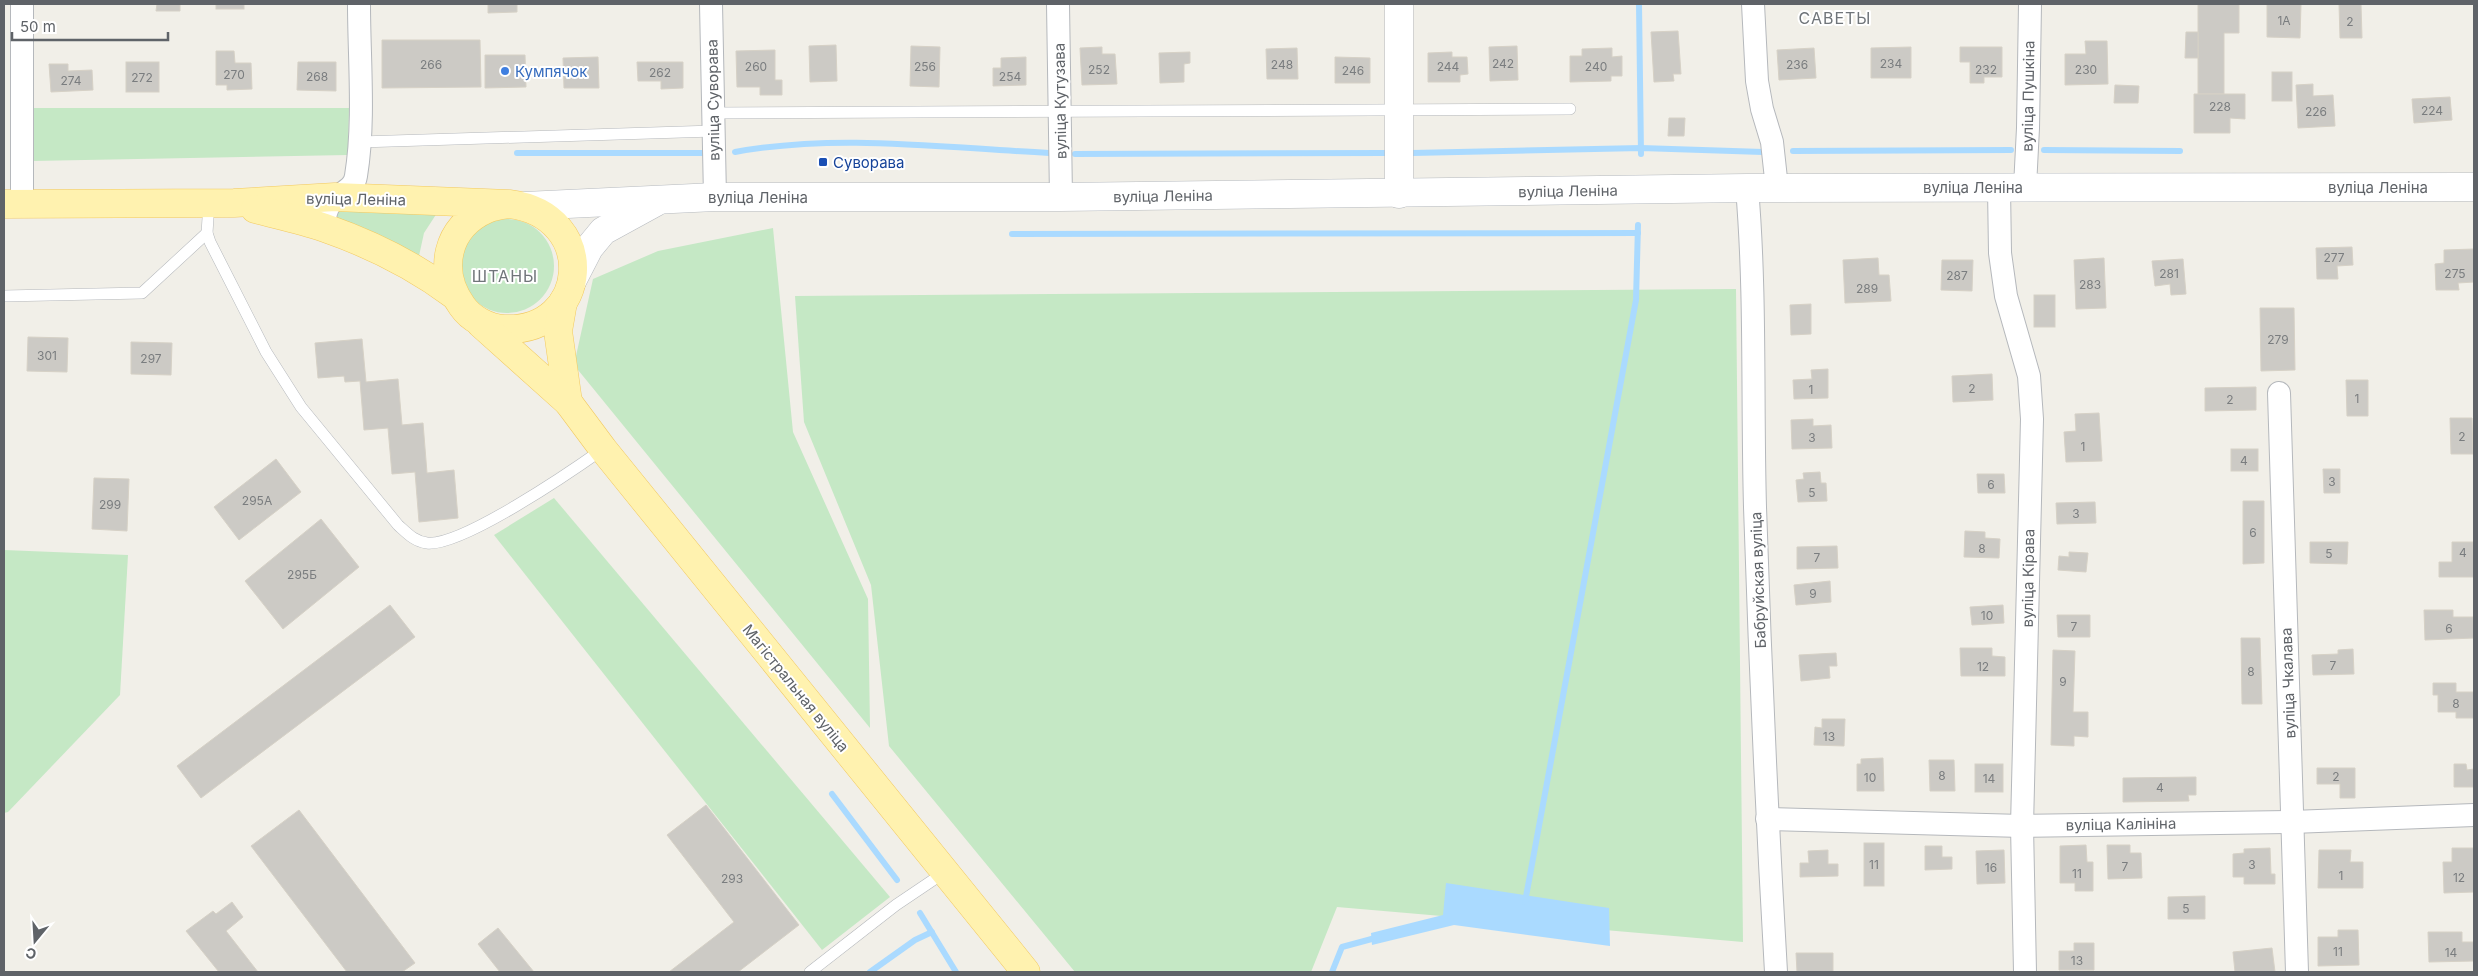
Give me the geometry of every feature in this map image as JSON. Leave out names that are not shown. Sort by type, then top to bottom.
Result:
[{"type":"main road","points":[[1399,4],[1399,194]]},
{"type":"main road","name":"вуліца Леніна","points":[[13,204],[222,203],[336,197],[517,205],[715,197],[1061,197],[1747,188],[2474,187]]},
{"type":"main road","name":"вуліца Леніна","points":[[567,292],[589,248],[603,231],[662,199]]},
{"type":"main road","name":"вуліца Леніна","points":[[222,203],[325,228],[390,256],[431,278],[454,295]]},
{"type":"main road","points":[[517,205],[540,212],[554,221],[564,234],[571,249],[573,265],[567,292],[550,316],[525,327],[498,329],[480,322],[465,311],[454,295],[448,275],[448,254],[456,234],[470,218],[488,208],[517,205]]},
{"type":"main road","name":"Магістральная вуліца","points":[[567,292],[558,331],[568,402]]},
{"type":"main road","name":"Магістральная вуліца","points":[[480,322],[568,402],[603,449],[1026,972]]},
{"type":"street","points":[[13,204],[22,4]]},
{"type":"street","points":[[325,228],[326,212],[329,204],[350,187],[356,179],[360,142],[359,4]]},
{"type":"street","name":"вуліца Суворава","points":[[711,4],[715,197]]},
{"type":"street","name":"вуліца Кутузава","points":[[1058,4],[1061,197]]},
{"type":"street","points":[[1754,4],[1757,81],[1762,110],[1772,142],[1777,188]]},
{"type":"street","name":"вуліца Пушкіна","points":[[2012,188],[2028,128],[2030,4]]},
{"type":"street","name":"Бабруйская вуліца","points":[[1747,188],[1754,277],[1755,506],[1767,819],[1776,972]]},
{"type":"street","name":"вуліца Кірава","points":[[2012,188],[2000,253],[2006,296],[2029,376],[2032,419],[2022,826],[2025,972]]},
{"type":"street","name":"вуліца Чкалава","points":[[2279,393],[2297,972]]},
{"type":"street","name":"вуліца Калініна","points":[[1767,819],[2022,826],[2292,822],[2474,815]]},
{"type":"lane","points":[[360,142],[714,122],[1060,111],[1570,109]]},
{"type":"lane","points":[[4,296],[142,293],[207,232],[222,203]]},
{"type":"lane","points":[[207,232],[266,352],[301,407],[398,525],[413,539],[429,543],[450,540],[536,495],[603,449]]},
{"type":"lane","points":[[810,972],[896,905],[945,872]]},
{"type":"green space","points":[[33,108],[349,108],[348,155],[32,161]]},
{"type":"green space","points":[[341,204],[437,213],[424,233],[417,265],[338,219],[336,213]]},
{"type":"green space","points":[[507,219],[525,223],[540,233],[550,248],[554,266],[550,284],[540,299],[525,309],[507,313],[489,309],[474,299],[464,284],[460,266],[464,248],[474,233],[489,223]]},
{"type":"green space","points":[[773,228],[793,432],[868,599],[870,728],[574,365],[593,279],[658,251]]},
{"type":"green space","points":[[1736,289],[1743,942],[1337,907],[1311,972],[1075,972],[889,746],[871,585],[804,422],[795,296]]},
{"type":"green space","points":[[554,498],[890,897],[822,950],[494,535]]},
{"type":"green space","points":[[4,550],[128,555],[120,695],[8,812],[4,813]]},
{"type":"water","points":[[1446,883],[1609,908],[1610,946],[1454,925],[1372,945],[1371,933],[1443,915]]},
{"type":"building","points":[[157,4],[180,4],[180,11],[156,11]]},
{"type":"building","points":[[216,4],[244,4],[244,9],[216,9]]},
{"type":"building","points":[[488,4],[517,4],[517,12],[488,13]]},
{"type":"building","points":[[2198,4],[2239,4],[2239,33],[2224,33],[2224,94],[2198,94]]},
{"type":"building","points":[[2267,4],[2301,4],[2300,38],[2267,37]]},
{"type":"building","points":[[2339,4],[2361,4],[2362,38],[2340,38]]},
{"type":"building","points":[[1678,31],[1681,74],[1673,74],[1674,81],[1654,82],[1651,32]]},
{"type":"building","points":[[2186,32],[2198,32],[2198,58],[2185,58]]},
{"type":"building","points":[[382,40],[480,40],[481,87],[382,88]]},
{"type":"building","points":[[2085,41],[2107,41],[2108,84],[2065,85],[2065,54],[2086,54]]},
{"type":"building","points":[[836,45],[837,81],[810,82],[809,46]]},
{"type":"building","points":[[911,46],[940,47],[939,87],[910,86]]},
{"type":"building","points":[[1517,46],[1518,80],[1490,81],[1489,47]]},
{"type":"building","points":[[1102,47],[1102,54],[1115,54],[1117,84],[1082,85],[1080,48]]},
{"type":"building","points":[[1911,47],[1911,78],[1871,78],[1871,48]]},
{"type":"building","points":[[1960,47],[2002,47],[2002,77],[1984,77],[1984,83],[1970,83],[1970,62],[1960,62]]},
{"type":"building","points":[[1297,48],[1298,79],[1267,79],[1266,49]]},
{"type":"building","points":[[1612,48],[1612,57],[1622,56],[1622,76],[1611,76],[1611,81],[1570,82],[1570,56],[1582,56],[1582,49]]},
{"type":"building","points":[[1814,48],[1816,78],[1779,80],[1777,50]]},
{"type":"building","points":[[775,50],[775,80],[782,80],[782,95],[760,95],[760,87],[737,87],[736,51]]},
{"type":"building","points":[[216,51],[234,51],[235,63],[251,63],[252,89],[227,90],[227,85],[216,85]]},
{"type":"building","points":[[1190,52],[1190,63],[1184,64],[1184,82],[1160,83],[1159,53]]},
{"type":"building","points":[[1452,52],[1452,57],[1467,57],[1468,74],[1460,75],[1460,82],[1428,82],[1428,53]]},
{"type":"building","name":"Кумпячок","points":[[485,55],[525,55],[526,87],[485,88]]},
{"type":"building","points":[[598,57],[599,88],[564,88],[563,58]]},
{"type":"building","points":[[1026,57],[1026,85],[993,86],[993,68],[1001,68],[1001,58]]},
{"type":"building","points":[[1335,57],[1370,58],[1370,83],[1335,83]]},
{"type":"building","points":[[126,62],[159,62],[159,92],[126,92]]},
{"type":"building","points":[[298,62],[336,62],[336,91],[297,90]]},
{"type":"building","points":[[637,62],[683,62],[683,88],[661,89],[661,81],[638,81]]},
{"type":"building","points":[[49,64],[68,64],[68,71],[92,70],[93,90],[51,92]]},
{"type":"building","points":[[2272,72],[2292,72],[2292,101],[2272,101]]},
{"type":"building","points":[[2313,84],[2313,96],[2333,95],[2335,126],[2298,128],[2296,85]]},
{"type":"building","points":[[2115,85],[2139,86],[2138,103],[2114,103]]},
{"type":"building","points":[[2194,94],[2245,94],[2245,119],[2230,118],[2230,133],[2194,133]]},
{"type":"building","points":[[2450,97],[2452,120],[2414,123],[2412,99]]},
{"type":"building","points":[[1669,118],[1685,118],[1684,136],[1668,136]]},
{"type":"building","points":[[2352,247],[2353,265],[2337,266],[2338,279],[2317,279],[2316,248]]},
{"type":"building","points":[[2474,249],[2474,282],[2458,283],[2459,290],[2436,290],[2435,264],[2444,263],[2444,250]]},
{"type":"building","points":[[1878,258],[1879,275],[1889,275],[1891,301],[1845,303],[1843,260]]},
{"type":"building","points":[[2104,258],[2106,308],[2076,309],[2074,260]]},
{"type":"building","points":[[2183,259],[2186,294],[2171,295],[2170,284],[2155,286],[2152,261]]},
{"type":"building","points":[[1942,260],[1973,260],[1972,291],[1941,290]]},
{"type":"building","points":[[2034,295],[2055,295],[2055,327],[2034,327]]},
{"type":"building","points":[[1811,304],[1811,334],[1791,335],[1790,305]]},
{"type":"building","points":[[2260,308],[2294,308],[2295,370],[2261,371]]},
{"type":"building","points":[[28,337],[68,338],[67,372],[27,371]]},
{"type":"building","points":[[362,339],[366,382],[398,379],[402,425],[423,423],[427,473],[454,470],[458,518],[419,522],[415,472],[392,474],[388,428],[364,430],[360,381],[345,382],[344,376],[318,378],[315,343]]},
{"type":"building","points":[[131,342],[172,343],[171,375],[131,374]]},
{"type":"building","points":[[1828,369],[1828,398],[1794,399],[1793,380],[1812,379],[1811,370]]},
{"type":"building","points":[[1992,374],[1993,400],[1953,402],[1952,376]]},
{"type":"building","points":[[2346,380],[2368,380],[2368,416],[2347,416]]},
{"type":"building","points":[[2256,387],[2256,410],[2205,411],[2205,388]]},
{"type":"building","points":[[2099,413],[2102,461],[2066,462],[2064,432],[2076,431],[2075,414]]},
{"type":"building","points":[[2450,418],[2472,418],[2473,454],[2451,454]]},
{"type":"building","points":[[1813,419],[1813,426],[1831,425],[1832,448],[1792,449],[1791,420]]},
{"type":"building","points":[[2231,449],[2258,449],[2258,471],[2231,471]]},
{"type":"building","points":[[276,459],[301,492],[239,540],[214,507]]},
{"type":"building","points":[[2323,469],[2340,469],[2340,493],[2324,493]]},
{"type":"building","points":[[1820,472],[1821,483],[1826,483],[1827,501],[1798,502],[1796,480],[1804,479],[1803,473]]},
{"type":"building","points":[[1977,474],[2004,474],[2005,493],[1978,493]]},
{"type":"building","points":[[94,478],[129,479],[127,531],[92,529]]},
{"type":"building","points":[[2243,501],[2264,501],[2264,563],[2243,564]]},
{"type":"building","points":[[2095,502],[2096,523],[2057,524],[2056,503]]},
{"type":"building","points":[[321,519],[359,567],[283,629],[245,581]]},
{"type":"building","points":[[1965,531],[1985,532],[1985,538],[2000,539],[1999,558],[1964,557]]},
{"type":"building","points":[[2310,542],[2348,542],[2347,564],[2310,563]]},
{"type":"building","points":[[2452,542],[2473,542],[2474,577],[2439,577],[2439,562],[2452,562]]},
{"type":"building","points":[[1837,546],[1838,568],[1797,569],[1797,547]]},
{"type":"building","points":[[2069,552],[2088,553],[2086,572],[2058,570],[2059,556],[2069,557]]},
{"type":"building","points":[[1830,581],[1831,602],[1796,605],[1794,585]]},
{"type":"building","points":[[390,605],[415,637],[201,798],[177,766]]},
{"type":"building","points":[[2003,605],[2004,623],[1972,625],[1970,607]]},
{"type":"building","points":[[2424,610],[2453,610],[2453,617],[2473,617],[2474,638],[2425,640]]},
{"type":"building","points":[[2057,615],[2090,615],[2090,637],[2058,637]]},
{"type":"building","points":[[2241,638],[2260,638],[2262,704],[2242,704]]},
{"type":"building","points":[[1960,648],[1992,648],[1992,656],[2005,657],[2005,676],[1961,676]]},
{"type":"building","points":[[2353,649],[2354,674],[2313,675],[2312,655],[2338,654],[2338,650]]},
{"type":"building","points":[[2053,650],[2075,651],[2073,712],[2088,712],[2088,737],[2074,736],[2074,746],[2051,745]]},
{"type":"building","points":[[1836,653],[1837,666],[1829,666],[1830,678],[1801,681],[1799,655]]},
{"type":"building","points":[[2433,683],[2456,683],[2456,692],[2474,692],[2474,718],[2456,718],[2456,712],[2438,712],[2438,695],[2433,695]]},
{"type":"building","points":[[1822,719],[1845,719],[1844,746],[1814,745],[1815,727],[1822,728]]},
{"type":"building","points":[[1883,758],[1884,791],[1857,791],[1857,764],[1861,764],[1861,759]]},
{"type":"building","points":[[1929,760],[1954,760],[1955,791],[1930,791]]},
{"type":"building","points":[[1975,764],[2003,764],[2003,792],[1975,792]]},
{"type":"building","points":[[2454,764],[2466,764],[2467,770],[2474,769],[2474,787],[2454,787]]},
{"type":"building","points":[[2317,768],[2355,768],[2355,798],[2340,798],[2340,784],[2317,784]]},
{"type":"building","points":[[2196,777],[2196,795],[2188,795],[2189,801],[2123,802],[2123,778]]},
{"type":"building","points":[[706,805],[799,925],[738,972],[669,972],[734,922],[667,835]]},
{"type":"building","points":[[299,810],[415,963],[402,972],[347,972],[251,846]]},
{"type":"building","points":[[1864,843],[1884,843],[1884,886],[1864,886]]},
{"type":"building","points":[[2086,845],[2087,862],[2093,862],[2093,891],[2075,891],[2075,883],[2060,883],[2060,846]]},
{"type":"building","points":[[2107,845],[2130,845],[2130,853],[2141,853],[2142,878],[2108,879]]},
{"type":"building","points":[[1925,846],[1942,846],[1942,857],[1952,857],[1952,869],[1925,870]]},
{"type":"building","points":[[2270,848],[2271,874],[2275,874],[2275,884],[2244,884],[2244,877],[2233,877],[2233,854],[2244,853],[2244,849]]},
{"type":"building","points":[[2452,848],[2474,848],[2474,892],[2444,893],[2443,862],[2452,862]]},
{"type":"building","points":[[1828,850],[1828,864],[1838,864],[1838,876],[1800,877],[1800,863],[1809,863],[1808,851]]},
{"type":"building","points":[[2004,850],[2005,883],[1977,884],[1976,851]]},
{"type":"building","points":[[2319,850],[2351,850],[2350,862],[2363,862],[2363,888],[2318,888]]},
{"type":"building","points":[[2205,896],[2205,919],[2168,919],[2168,897]]},
{"type":"building","points":[[232,902],[243,917],[226,931],[258,972],[219,972],[186,931],[213,911],[216,914]]},
{"type":"building","points":[[498,928],[534,972],[500,972],[478,944]]},
{"type":"building","points":[[2338,930],[2358,930],[2359,965],[2318,966],[2318,937],[2338,937]]},
{"type":"building","points":[[2428,932],[2462,932],[2462,942],[2474,942],[2474,961],[2429,962]]},
{"type":"building","points":[[2074,943],[2094,943],[2094,970],[2059,970],[2059,951],[2074,951]]},
{"type":"building","points":[[2272,948],[2275,972],[2235,972],[2233,952]]},
{"type":"building","points":[[1796,953],[1833,953],[1833,972],[1797,972]]},
{"type":"waterway","points":[[1639,4],[1641,154]]},
{"type":"waterway","points":[[735,152],[774,146],[852,143],[931,145],[1049,153]]},
{"type":"waterway","points":[[1412,153],[1641,148],[1763,152]]},
{"type":"waterway","points":[[1793,151],[2011,150]]},
{"type":"waterway","points":[[2044,150],[2180,151]]},
{"type":"waterway","points":[[517,153],[707,153]]},
{"type":"waterway","points":[[1075,154],[1385,153]]},
{"type":"waterway","points":[[1525,902],[1636,300],[1638,225]]},
{"type":"waterway","points":[[1012,234],[1638,233]]},
{"type":"waterway","points":[[832,794],[897,880]]},
{"type":"waterway","points":[[920,913],[956,972]]},
{"type":"waterway","points":[[870,972],[915,940],[932,932]]},
{"type":"waterway","points":[[1332,972],[1342,947],[1379,937]]},
{"type":"place","name":"Кумпячок","points":[[505,71]]},
{"type":"place","name":"Суворава","points":[[823,162]]},
{"type":"district","name":"САВЕТЫ","points":[[1835,18]]},
{"type":"district","name":"ШТАНЫ","points":[[505,276]]}]
